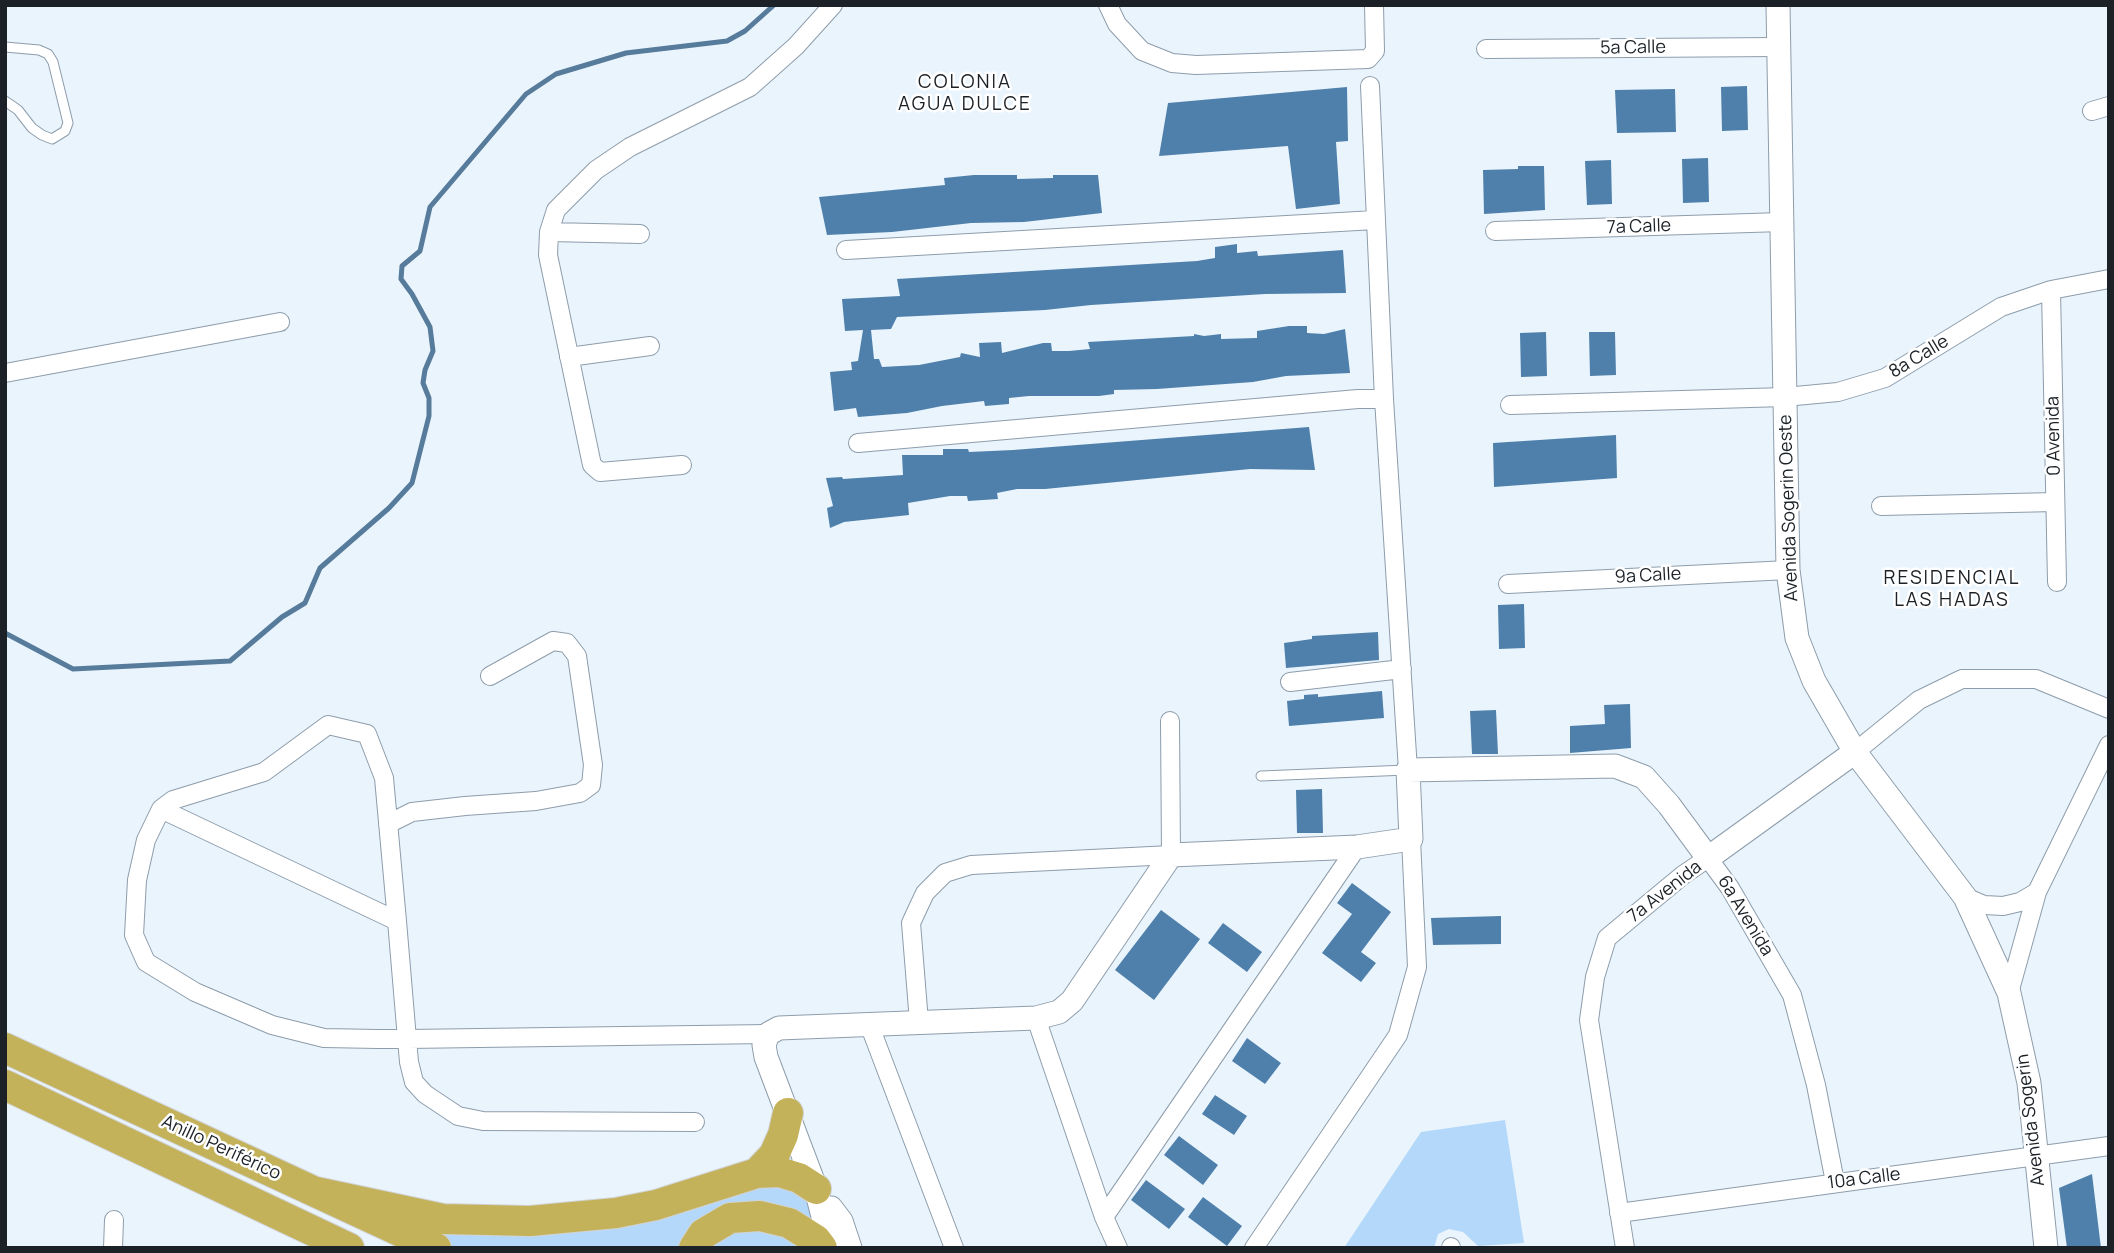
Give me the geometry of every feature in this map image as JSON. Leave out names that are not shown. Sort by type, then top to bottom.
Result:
[{"type":"highway","name":"Anillo Periférico","points":[[5,1048],[436,1248]]},
{"type":"highway","name":"Anillo Periférico","points":[[5,1085],[349,1248]]},
{"type":"highway","points":[[757,1173],[774,1154],[783,1135],[788,1113]]},
{"type":"highway","points":[[316,1192],[443,1219],[530,1221],[616,1213],[656,1205],[757,1173],[779,1172],[799,1178],[817,1189]]},
{"type":"highway","points":[[694,1248],[704,1234],[730,1218],[760,1216],[789,1223],[816,1240],[822,1248]]},
{"type":"street","points":[[682,465],[600,472],[592,465],[548,255],[549,232],[556,210],[596,170],[630,147],[750,87],[796,46],[833,5]]},
{"type":"street","points":[[1108,5],[1117,24],[1142,51],[1172,63],[1196,65],[1368,59],[1375,51],[1374,5]]},
{"type":"street","name":"Avenida Sogerin Oeste","points":[[1778,5],[1788,570],[1797,638],[1814,681],[1855,752],[1965,897],[2009,993]]},
{"type":"street","name":"5a Calle","points":[[1486,49],[1779,47]]},
{"type":"street","points":[[1254,1248],[1398,1035],[1417,967],[1408,770],[1384,399],[1370,86]]},
{"type":"street","points":[[846,250],[1375,220]]},
{"type":"street","name":"7a Calle","points":[[1495,231],[1782,222]]},
{"type":"street","points":[[549,232],[640,234]]},
{"type":"street","name":"8a Calle","points":[[1510,405],[1785,397],[1838,392],[1885,378],[2001,307],[2051,290],[2109,279]]},
{"type":"street","name":"0 Avenida","points":[[2051,290],[2057,582]]},
{"type":"street","points":[[5,373],[280,322]]},
{"type":"street","points":[[569,357],[650,346]]},
{"type":"street","points":[[858,443],[1358,399],[1384,399]]},
{"type":"street","points":[[1881,506],[2055,502]]},
{"type":"street","name":"9a Calle","points":[[1508,584],[1788,570]]},
{"type":"street","points":[[388,824],[412,812],[536,801],[580,793],[591,785],[593,765],[576,656],[567,643],[553,641],[490,676]]},
{"type":"street","points":[[1290,682],[1402,668]]},
{"type":"street","name":"7a Avenida","points":[[1625,1248],[1589,1020],[1595,976],[1607,938],[1684,875],[1855,752],[1919,700],[1962,679],[2036,679],[2109,709]]},
{"type":"street","points":[[695,1122],[483,1121],[458,1116],[425,1094],[414,1082],[409,1062],[407,1039],[397,921],[384,778],[367,734],[328,724],[264,772],[173,800],[161,810],[146,840],[137,880],[134,935],[146,962],[195,992],[272,1025],[324,1038],[407,1039],[768,1034],[779,1028],[792,1026],[1036,1018],[1059,1012],[1072,1001],[1171,855],[1170,721]]},
{"type":"street","points":[[2009,993],[2037,892],[2109,745]]},
{"type":"street","name":"6a Avenida","points":[[1408,770],[1615,766],[1644,777],[1731,888],[1792,995],[1816,1086],[1835,1182]]},
{"type":"street","points":[[161,810],[397,921]]},
{"type":"street","points":[[919,1022],[911,923],[925,892],[945,873],[971,866],[1357,846],[1411,839]]},
{"type":"street","points":[[1104,1217],[1357,846]]},
{"type":"street","points":[[1965,897],[1983,905],[2003,906],[2020,902],[2037,892]]},
{"type":"street","name":"Avenida Sogerin","points":[[2009,993],[2029,1083],[2046,1248]]},
{"type":"street","points":[[1036,1018],[1104,1217],[1118,1248]]},
{"type":"street","points":[[869,1024],[954,1248]]},
{"type":"street","points":[[768,1034],[764,1045],[766,1058],[817,1189],[831,1248]]},
{"type":"street","name":"10a Calle","points":[[1619,1213],[2109,1146]]},
{"type":"street","points":[[817,1189],[841,1221],[850,1248]]},
{"type":"street","points":[[113,1248],[114,1220]]},
{"type":"lane","points":[[5,47],[39,50],[48,54],[53,62],[68,123],[65,131],[52,139],[42,135],[32,128],[18,110],[5,101]]},
{"type":"lane","points":[[1262,776],[1408,770]]},
{"type":"shaded area","points":[[1505,1120],[1524,1243],[1478,1246],[1463,1232],[1449,1229],[1438,1234],[1434,1248],[1344,1248],[1421,1132]]},
{"type":"shaded area","points":[[799,1178],[848,1248],[436,1248],[443,1219]]},
{"type":"building","points":[[1747,86],[1748,130],[1722,131],[1721,87]]},
{"type":"building","points":[[1347,87],[1348,141],[1336,142],[1340,204],[1296,209],[1288,146],[1159,156],[1168,103]]},
{"type":"building","points":[[1675,89],[1676,132],[1617,133],[1615,90]]},
{"type":"building","points":[[1708,158],[1709,202],[1683,203],[1682,159]]},
{"type":"building","points":[[1611,160],[1612,204],[1587,205],[1585,161]]},
{"type":"building","points":[[1518,166],[1544,166],[1545,210],[1484,214],[1483,170],[1518,169]]},
{"type":"building","points":[[1017,175],[1017,179],[1053,178],[1053,175],[1098,175],[1102,213],[1024,222],[971,223],[892,232],[827,235],[819,197],[945,185],[944,178]]},
{"type":"building","points":[[1237,244],[1237,253],[1257,251],[1258,256],[1343,250],[1346,293],[1265,294],[1045,310],[897,317],[891,329],[871,330],[874,359],[879,359],[882,367],[919,365],[960,357],[961,353],[980,357],[979,343],[1001,342],[1002,353],[1043,343],[1051,343],[1052,351],[1069,351],[1090,349],[1088,342],[1194,334],[1221,334],[1221,339],[1257,338],[1257,331],[1307,326],[1307,333],[1324,334],[1345,329],[1350,373],[1114,390],[1114,394],[1099,396],[1029,396],[1009,398],[1009,404],[985,406],[984,401],[907,413],[858,417],[856,408],[834,411],[830,372],[852,370],[851,362],[858,361],[863,330],[845,331],[842,299],[900,296],[897,279],[1197,261],[1215,258],[1215,247]]},
{"type":"building","points":[[1546,332],[1547,376],[1521,377],[1520,333]]},
{"type":"building","points":[[1589,332],[1615,332],[1616,375],[1590,376]]},
{"type":"building","points":[[1309,427],[1315,470],[1250,469],[1045,489],[1017,489],[997,493],[998,499],[968,501],[967,496],[950,496],[908,503],[909,515],[844,522],[830,528],[827,508],[833,506],[826,478],[903,475],[902,455],[943,455],[943,449],[968,449],[969,452],[1013,450]]},
{"type":"building","points":[[1616,435],[1617,478],[1494,487],[1493,443]]},
{"type":"building","points":[[1524,604],[1525,648],[1499,649],[1498,605]]},
{"type":"building","points":[[1378,632],[1379,660],[1286,668],[1284,643],[1312,639],[1312,636]]},
{"type":"building","points":[[1382,691],[1384,718],[1289,726],[1287,701],[1304,699],[1304,695],[1318,694],[1318,697]]},
{"type":"building","points":[[1630,704],[1631,748],[1570,753],[1570,726],[1605,724],[1604,705]]},
{"type":"building","points":[[1496,710],[1498,754],[1472,754],[1470,711]]},
{"type":"building","points":[[1322,789],[1323,833],[1297,833],[1296,790]]},
{"type":"building","points":[[1352,883],[1391,912],[1361,952],[1376,963],[1361,982],[1322,953],[1352,914],[1337,903]]},
{"type":"building","points":[[1161,910],[1200,939],[1154,1000],[1115,970]]},
{"type":"building","points":[[1501,916],[1501,944],[1433,945],[1431,918]]},
{"type":"building","points":[[1223,923],[1262,952],[1247,972],[1208,943]]},
{"type":"building","points":[[1247,1038],[1281,1063],[1265,1084],[1232,1061]]},
{"type":"building","points":[[1215,1095],[1247,1116],[1234,1135],[1202,1114]]},
{"type":"building","points":[[1179,1136],[1218,1165],[1203,1185],[1164,1155]]},
{"type":"building","points":[[2092,1174],[2101,1248],[2067,1248],[2059,1188]]},
{"type":"building","points":[[1146,1180],[1185,1209],[1169,1229],[1131,1200]]},
{"type":"building","points":[[1203,1197],[1242,1226],[1227,1246],[1188,1217]]},
{"type":"waterway","points":[[5,633],[73,669],[230,661],[282,617],[305,603],[320,568],[389,508],[412,483],[429,416],[429,398],[423,383],[433,351],[430,327],[401,279],[402,266],[420,251],[430,207],[526,94],[556,74],[626,53],[727,41],[745,31],[774,5]]},
{"type":"district","name":"COLONIA AGUA DULCE","points":[[965,94]]},
{"type":"district","name":"RESIDENCIAL LAS HADAS","points":[[1952,590]]}]
